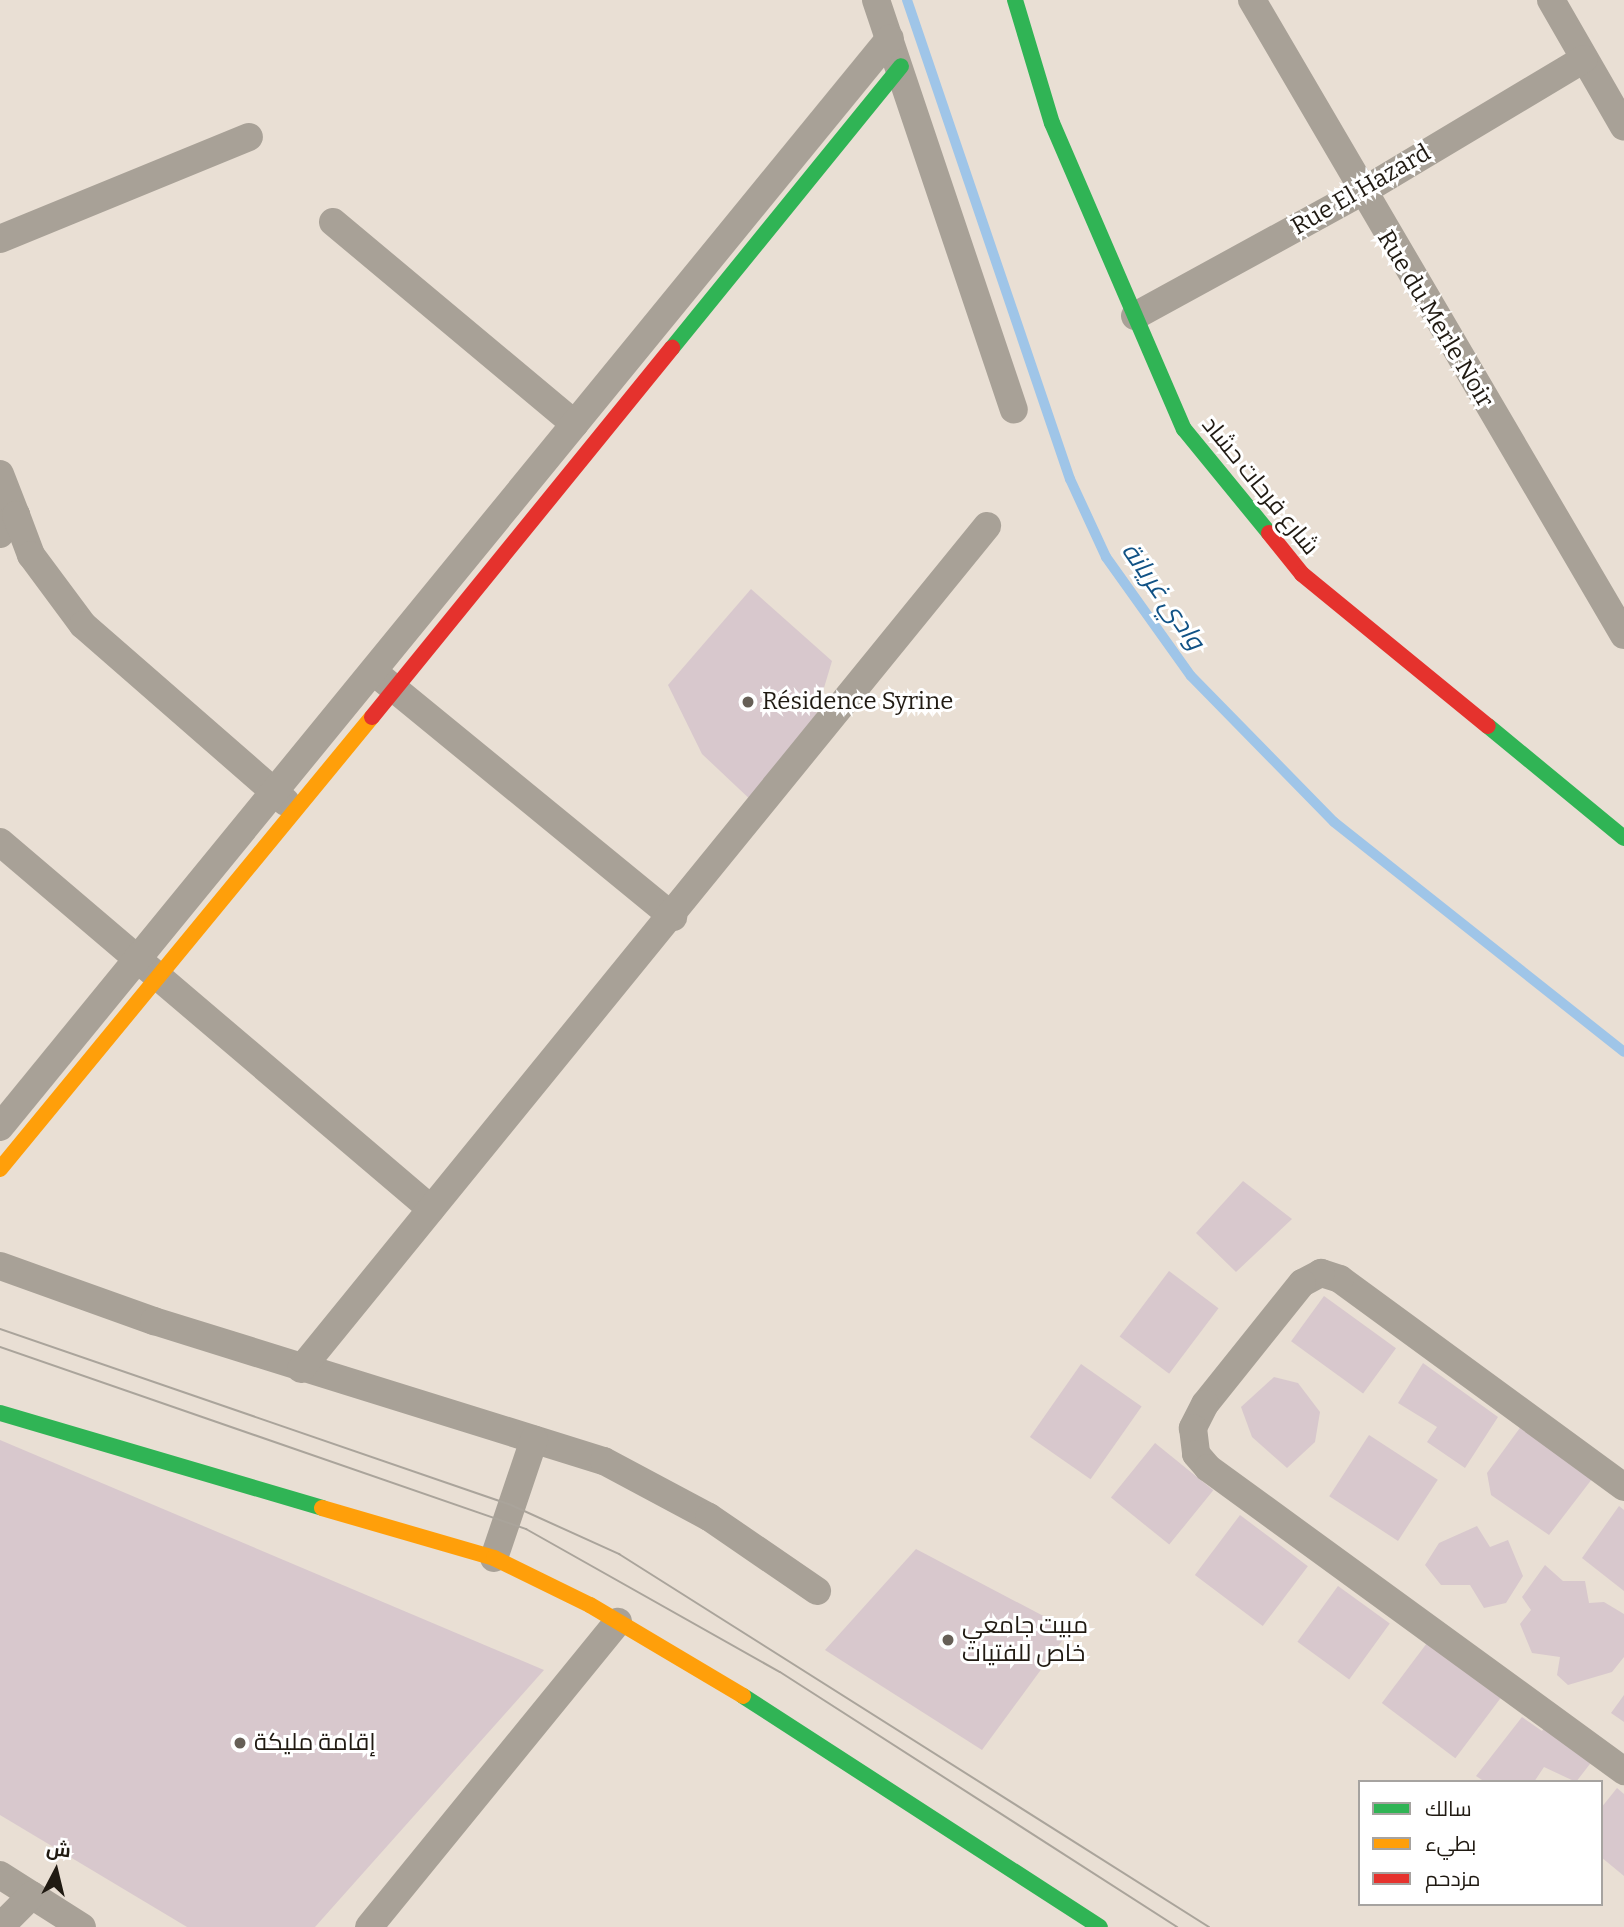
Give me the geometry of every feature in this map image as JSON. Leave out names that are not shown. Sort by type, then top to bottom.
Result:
[{"type":"street","points":[[876,0],[901,66],[1014,408]]},
{"type":"street","name":"شارع فرحات حشاد","points":[[1015,0],[1052,123],[1184,429],[1302,574],[1624,838]]},
{"type":"street","name":"Rue du Merle Noir","points":[[1252,0],[1360,193],[1624,635]]},
{"type":"street","points":[[1551,0],[1624,127]]},
{"type":"street","points":[[0,1127],[890,38]]},
{"type":"street","name":"Rue El Hazard","points":[[1135,316],[1360,193],[1584,59]]},
{"type":"street","points":[[0,1169],[396,690],[901,66]]},
{"type":"street","points":[[0,239],[249,137]]},
{"type":"street","points":[[333,222],[575,424]]},
{"type":"street","points":[[0,474],[8,525],[83,625],[296,811]]},
{"type":"street","points":[[301,1369],[673,917],[987,526]]},
{"type":"street","points":[[373,671],[673,917]]},
{"type":"street","points":[[0,842],[431,1209]]},
{"type":"street","points":[[0,1266],[301,1369],[604,1461],[659,1487],[817,1591]]},
{"type":"street","points":[[1624,1487],[1340,1279],[1321,1273],[1302,1283],[1205,1404],[1194,1428],[1196,1454],[1208,1468],[1624,1771]]},
{"type":"street","points":[[0,1413],[494,1558],[618,1622],[1100,1927]]},
{"type":"street","points":[[494,1558],[534,1440]]},
{"type":"street","points":[[369,1927],[618,1622]]},
{"type":"street","points":[[0,1875],[82,1927]]},
{"type":"street","points":[[0,1927],[32,1895]]},
{"type":"building","name":"Résidence Syrine","points":[[751,589],[832,661],[815,718],[754,803],[702,754],[668,685]]},
{"type":"building","points":[[1243,1181],[1292,1219],[1236,1272],[1196,1233]]},
{"type":"building","points":[[1169,1271],[1219,1308],[1169,1374],[1120,1336]]},
{"type":"building","points":[[1324,1296],[1396,1348],[1363,1394],[1291,1341]]},
{"type":"building","points":[[1423,1363],[1498,1417],[1465,1468],[1427,1442],[1437,1427],[1398,1403]]},
{"type":"building","points":[[1081,1364],[1142,1406],[1091,1479],[1030,1437]]},
{"type":"building","points":[[1274,1377],[1298,1383],[1320,1412],[1315,1442],[1287,1468],[1252,1437],[1241,1407]]},
{"type":"building","points":[[1522,1425],[1592,1479],[1549,1535],[1491,1495],[1487,1473]]},
{"type":"building","points":[[1369,1435],[1438,1480],[1398,1541],[1329,1496]]},
{"type":"building","name":"إقامة مليكة","points":[[0,1440],[544,1670],[315,1927],[187,1927],[0,1815]]},
{"type":"building","points":[[1155,1443],[1213,1490],[1169,1545],[1111,1497]]},
{"type":"building","points":[[1619,1506],[1624,1510],[1624,1591],[1582,1558]]},
{"type":"building","points":[[1240,1515],[1308,1566],[1263,1626],[1195,1575]]},
{"type":"building","points":[[1477,1526],[1490,1547],[1508,1540],[1523,1576],[1506,1603],[1484,1608],[1470,1585],[1441,1585],[1425,1565],[1439,1543]]},
{"type":"building","name":"مبيت جامعي خاص للفتيات","points":[[916,1549],[1070,1630],[982,1750],[825,1650]]},
{"type":"building","points":[[1545,1565],[1563,1581],[1585,1581],[1589,1603],[1604,1602],[1624,1614],[1624,1657],[1612,1672],[1568,1685],[1557,1675],[1560,1657],[1532,1653],[1520,1624],[1531,1610],[1522,1597]]},
{"type":"building","points":[[1338,1586],[1390,1624],[1349,1679],[1297,1642]]},
{"type":"building","points":[[1427,1643],[1500,1698],[1455,1758],[1382,1703]]},
{"type":"building","points":[[1624,1695],[1624,1722],[1611,1713]]},
{"type":"building","points":[[1522,1717],[1542,1731],[1548,1722],[1593,1760],[1578,1780],[1572,1780],[1544,1767],[1535,1780],[1482,1780],[1476,1776]]},
{"type":"building","points":[[1617,1788],[1624,1794],[1624,1876],[1603,1859],[1603,1806]]},
{"type":"waterway","name":"وادي غريانة","points":[[907,0],[1070,479],[1106,557],[1191,676],[1334,822],[1624,1052]]},
{"type":"tram line","points":[[0,1329],[511,1505],[619,1554],[1209,1927]]},
{"type":"tram line","points":[[0,1347],[526,1529],[780,1672],[1177,1927]]},
{"type":"traffic: fast","points":[[1015,0],[1052,123],[1184,429],[1269,533]]},
{"type":"traffic: fast","points":[[672,348],[901,66]]},
{"type":"traffic: fast","points":[[1488,726],[1624,838]]},
{"type":"traffic: fast","points":[[0,1413],[322,1508]]},
{"type":"traffic: fast","points":[[743,1696],[1100,1927]]},
{"type":"traffic: slow","points":[[0,1169],[372,717]]},
{"type":"traffic: slow","points":[[322,1508],[494,1558],[590,1605],[743,1696]]},
{"type":"traffic: jam","points":[[372,717],[672,348]]},
{"type":"traffic: jam","points":[[1269,533],[1302,574],[1488,726]]},
{"type":"place","name":"Résidence Syrine","points":[[748,702]]},
{"type":"place","name":"مبيت جامعي خاص للفتيات","points":[[948,1640]]},
{"type":"place","name":"إقامة مليكة","points":[[240,1743]]}]
